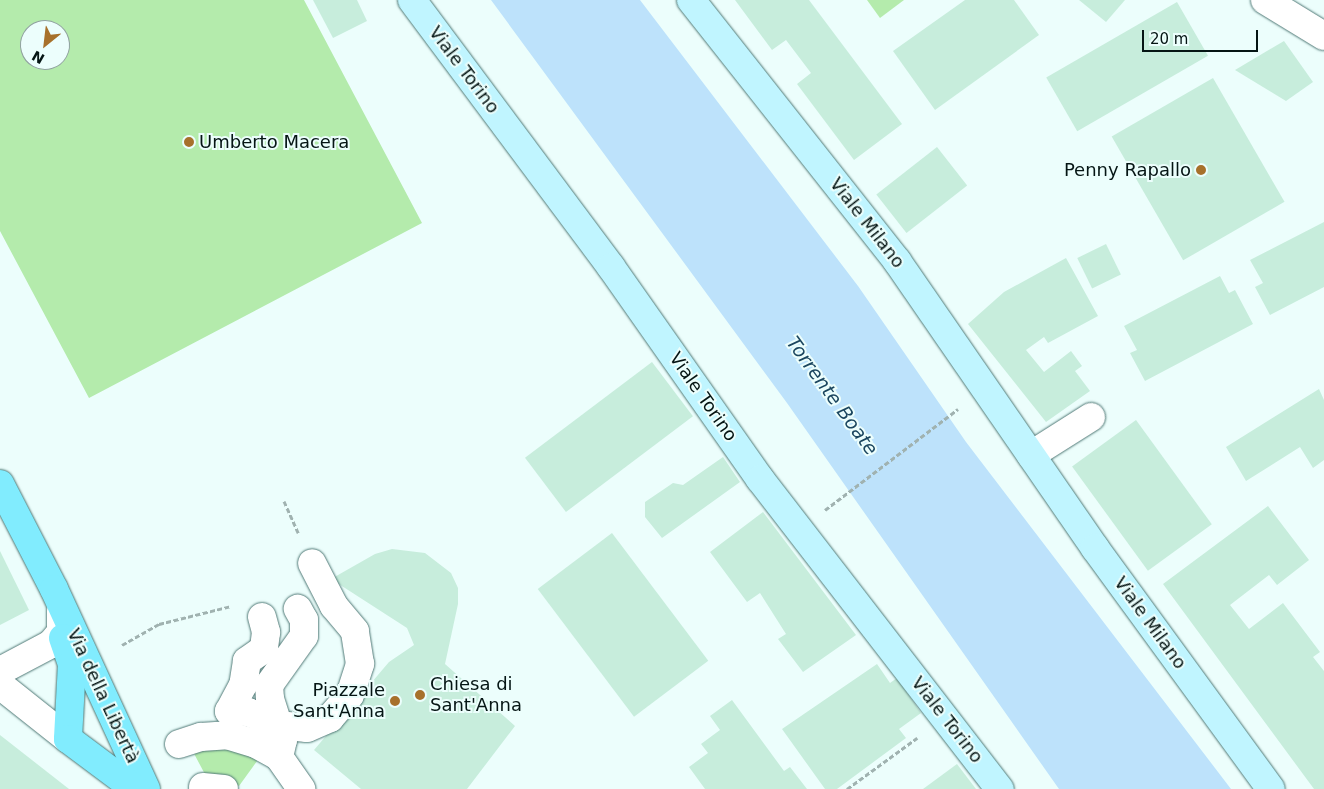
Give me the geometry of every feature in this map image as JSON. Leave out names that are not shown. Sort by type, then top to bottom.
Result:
[{"type":"main road","name":"Via della Libertà","points":[[0,484],[60,602],[146,789]]},
{"type":"main road","name":"Via della Libertà","points":[[61,632],[72,664],[68,739]]},
{"type":"main road","points":[[68,739],[135,789]]},
{"type":"street","name":"Viale Torino","points":[[412,0],[611,267],[760,479],[1000,789]]},
{"type":"street","name":"Viale Milano","points":[[690,0],[897,261],[1031,455],[1271,789]]},
{"type":"street","points":[[1265,0],[1324,36]]},
{"type":"street","points":[[1031,455],[1091,417]]},
{"type":"street","points":[[262,617],[266,632],[264,649],[247,661],[242,685],[229,712],[248,712],[278,725],[307,728],[330,718],[350,695],[360,664],[356,631],[334,606],[312,563]]},
{"type":"street","name":"Via della Libertà","points":[[0,671],[51,644],[61,632],[60,602]]},
{"type":"street","points":[[279,758],[283,740],[269,685],[304,636],[304,620],[298,609]]},
{"type":"street","points":[[0,685],[68,739]]},
{"type":"street","points":[[179,744],[201,737],[227,735],[256,744],[279,758],[301,789]]},
{"type":"path","points":[[826,509],[958,409]]},
{"type":"path","points":[[122,645],[141,632],[168,621]]},
{"type":"path","points":[[846,789],[945,717]]},
{"type":"green space","name":"Umberto Macera","points":[[0,0],[304,0],[422,223],[89,398],[0,231]]},
{"type":"green space","points":[[867,0],[904,0],[880,18]]},
{"type":"green space","points":[[207,743],[260,757],[239,786],[220,779],[208,780],[190,746]]},
{"type":"water","name":"Torrente Boate","points":[[491,0],[640,0],[858,286],[966,442],[1231,789],[1059,789],[787,403]]},
{"type":"building","points":[[313,0],[357,0],[367,21],[333,38]]},
{"type":"building","points":[[735,0],[809,0],[902,124],[854,160],[797,84],[811,73],[786,40],[772,50]]},
{"type":"building","points":[[965,0],[1014,0],[1039,35],[935,110],[893,51]]},
{"type":"building","points":[[1079,0],[1125,0],[1106,22]]},
{"type":"building","points":[[1177,2],[1208,56],[1077,131],[1046,78]]},
{"type":"building","points":[[1284,41],[1313,82],[1286,101],[1235,70]]},
{"type":"building","points":[[1213,78],[1284,202],[1183,260],[1112,136]]},
{"type":"building","points":[[937,147],[967,186],[906,233],[876,194]]},
{"type":"building","points":[[1324,222],[1324,287],[1270,315],[1255,287],[1263,283],[1250,260]]},
{"type":"building","points":[[1106,244],[1121,275],[1092,289],[1077,258]]},
{"type":"building","points":[[1066,258],[1098,316],[1048,343],[1044,337],[1026,350],[1044,372],[1071,351],[1082,366],[1075,371],[1090,391],[1046,422],[968,324],[1004,292]]},
{"type":"building","points":[[1220,276],[1229,293],[1235,290],[1253,324],[1145,381],[1130,353],[1137,350],[1124,326]]},
{"type":"building","points":[[652,362],[693,416],[566,512],[525,458]]},
{"type":"building","points":[[1319,389],[1324,400],[1324,460],[1313,468],[1300,447],[1246,481],[1226,447]]},
{"type":"building","points":[[1136,420],[1212,524],[1148,571],[1072,466]]},
{"type":"building","points":[[723,457],[740,482],[662,538],[645,517],[645,502],[673,483],[683,485]]},
{"type":"building","points":[[1268,506],[1309,560],[1277,585],[1269,575],[1230,605],[1249,629],[1283,603],[1320,652],[1313,657],[1324,671],[1324,789],[1314,789],[1163,584]]},
{"type":"building","points":[[763,512],[856,635],[803,672],[778,639],[786,634],[760,593],[747,602],[710,552]]},
{"type":"building","points":[[612,533],[708,661],[634,717],[538,589]]},
{"type":"building","name":"Chiesa di Sant'Anna","points":[[392,549],[425,553],[451,573],[458,588],[458,604],[445,664],[515,726],[467,789],[361,789],[314,750],[389,662],[414,645],[407,628],[331,579],[375,554]]},
{"type":"building","points":[[0,551],[29,610],[0,625]]},
{"type":"building","points":[[877,664],[890,683],[897,678],[921,713],[899,729],[906,738],[837,789],[825,789],[782,729]]},
{"type":"building","points":[[732,700],[784,771],[790,767],[807,789],[705,789],[689,767],[708,753],[701,744],[720,730],[710,716]]},
{"type":"building","points":[[0,735],[69,789],[0,789]]},
{"type":"building","points":[[957,764],[976,789],[923,789]]},
{"type":"place","name":"Umberto Macera","points":[[189,142]]},
{"type":"place","name":"Penny Rapallo","points":[[1201,170]]},
{"type":"place","name":"Chiesa di Sant'Anna","points":[[420,695]]},
{"type":"place","name":"Piazzale Sant'Anna","points":[[395,701]]}]
